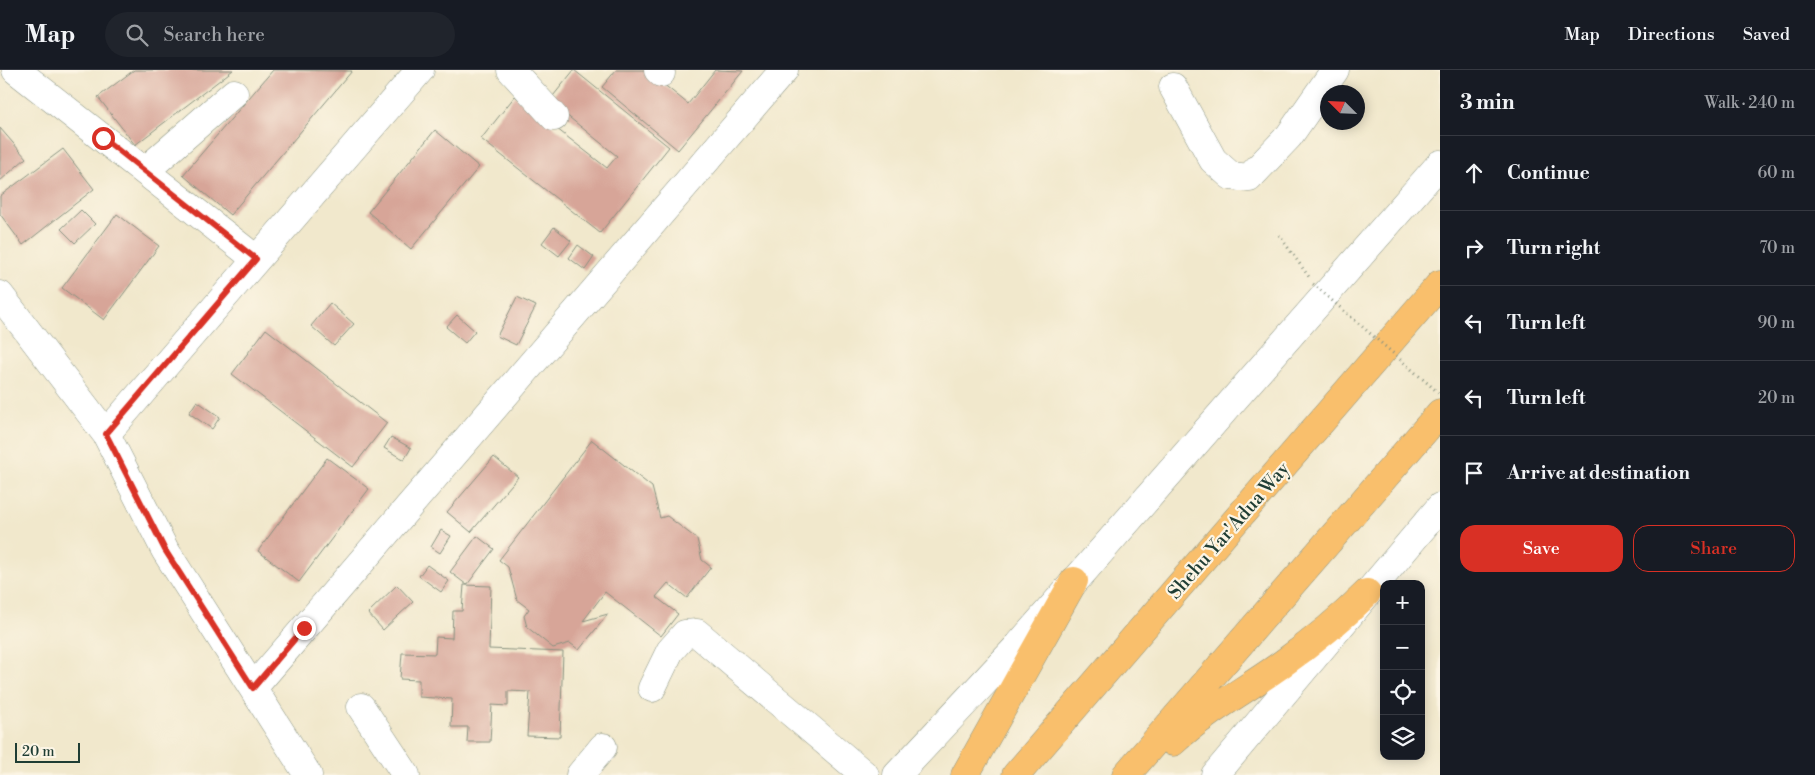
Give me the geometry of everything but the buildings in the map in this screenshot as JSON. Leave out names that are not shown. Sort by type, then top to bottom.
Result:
[{"type":"highway","name":"Shehu Yar'Adua Way","points":[[1016,775],[1440,284]]},
{"type":"highway","points":[[1126,775],[1440,414]]},
{"type":"highway","points":[[965,775],[1074,581]]},
{"type":"highway","points":[[1140,775],[1200,719],[1334,626],[1367,593]]},
{"type":"street","points":[[511,70],[554,117]]},
{"type":"street","points":[[253,688],[784,70]]},
{"type":"street","points":[[1173,87],[1213,160],[1231,176],[1249,178],[1289,136],[1335,70]]},
{"type":"street","points":[[20,71],[256,259]]},
{"type":"street","points":[[106,434],[418,71]]},
{"type":"street","points":[[145,171],[234,93]]},
{"type":"street","points":[[897,775],[1019,646],[1440,164]]},
{"type":"street","points":[[0,295],[106,434],[165,550],[308,775]]},
{"type":"street","points":[[1215,775],[1440,507]]},
{"type":"street","points":[[652,688],[670,651],[684,634],[697,633],[865,775]]},
{"type":"street","points":[[361,707],[406,775]]},
{"type":"street","points":[[580,775],[603,747]]},
{"type":"path","points":[[1279,235],[1313,284],[1440,394]]},
{"type":"route","points":[[103,138],[256,259],[106,434],[165,550],[253,688],[304,628]]}]
